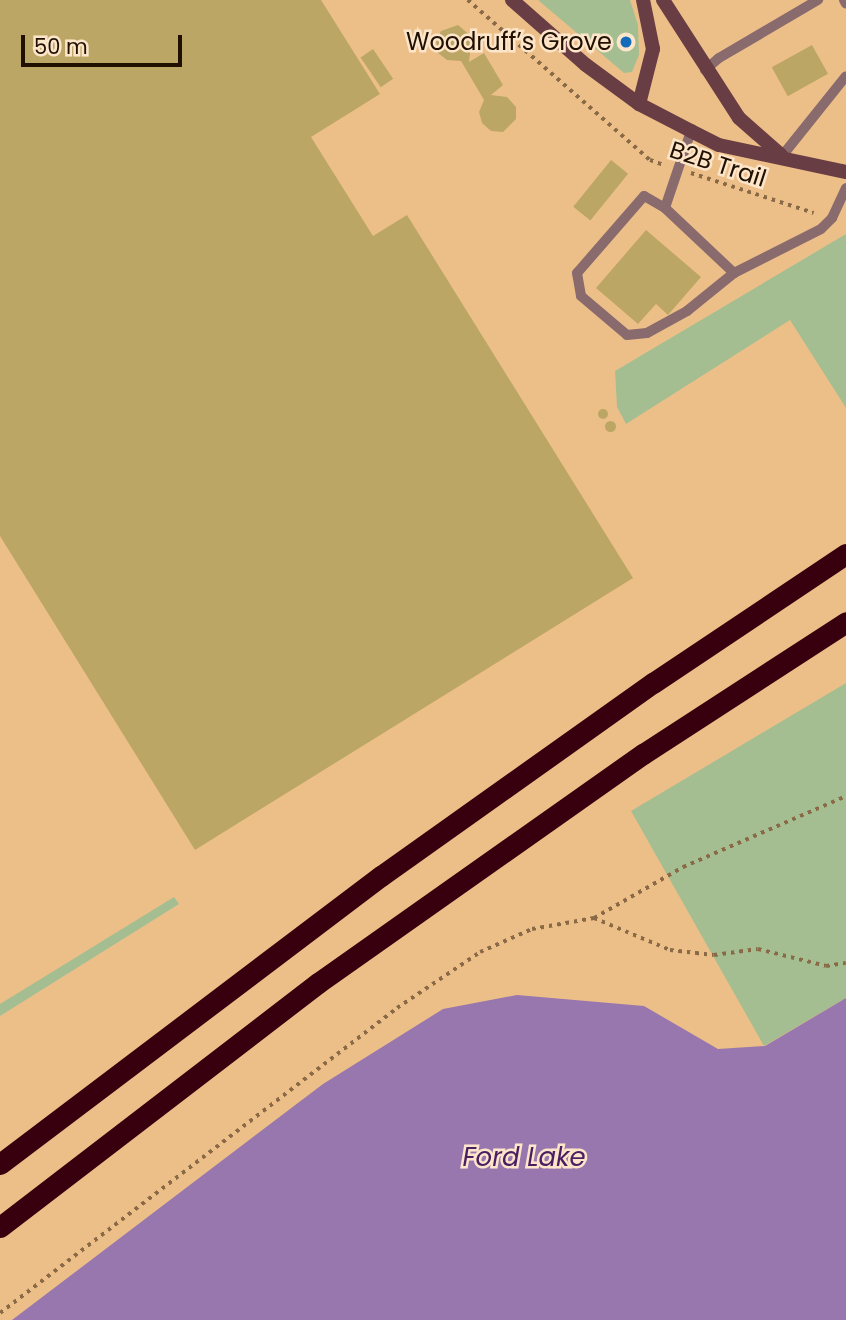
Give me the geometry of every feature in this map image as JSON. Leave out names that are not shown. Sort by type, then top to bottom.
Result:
[{"type":"highway","points":[[0,1164],[381,876],[653,683],[846,554]]},
{"type":"highway","points":[[0,1227],[318,983],[643,754],[846,622]]},
{"type":"main road","points":[[512,0],[586,65],[639,104],[691,131],[719,145],[782,156],[846,172]]},
{"type":"main road","points":[[639,104],[653,49],[643,0]]},
{"type":"main road","points":[[663,0],[705,70],[739,118],[782,156]]},
{"type":"lane","points":[[705,70],[719,58],[818,0]]},
{"type":"lane","points":[[782,156],[846,76]]},
{"type":"lane","points":[[665,208],[676,168],[691,131]]},
{"type":"lane","points":[[734,273],[665,208],[644,196],[577,273],[581,296],[626,335],[647,333],[687,311],[734,273],[821,229],[832,218],[846,188]]},
{"type":"path","name":"B2B Trail","points":[[468,0],[650,160],[832,218]]},
{"type":"path","points":[[0,1313],[397,1008],[480,952],[532,929],[594,918],[683,867],[846,796]]},
{"type":"path","points":[[594,918],[670,950],[714,956],[758,949],[826,966],[846,963]]},
{"type":"green space","points":[[538,0],[630,0],[638,25],[639,55],[632,72],[624,73]]},
{"type":"green space","points":[[846,234],[846,408],[790,320],[626,424],[617,407],[615,371]]},
{"type":"green space","points":[[846,683],[846,998],[764,1046],[631,811]]},
{"type":"green space","points":[[174,897],[179,904],[0,1016],[0,1004]]},
{"type":"water","name":"Ford Lake","points":[[517,995],[644,1006],[718,1049],[765,1046],[846,998],[846,1320],[12,1320],[323,1084],[443,1009]]},
{"type":"building","points":[[0,0],[321,0],[380,94],[311,137],[373,236],[407,215],[633,578],[195,850],[0,536]]},
{"type":"building","points":[[458,25],[472,37],[469,62],[484,53],[503,85],[491,95],[507,97],[516,107],[516,119],[503,132],[491,131],[482,123],[479,112],[484,100],[461,61],[447,60],[438,53],[436,41],[441,31]]},
{"type":"building","points":[[812,45],[828,74],[788,96],[772,67]]},
{"type":"building","points":[[373,49],[393,79],[381,87],[361,57]]},
{"type":"building","points":[[611,160],[628,174],[590,220],[573,207]]},
{"type":"building","points":[[646,230],[701,277],[668,315],[656,304],[638,324],[596,288]]},
{"type":"building","points":[[603,409],[607,410],[607,418],[603,419],[599,418],[598,414],[599,410]]},
{"type":"building","points":[[610,421],[614,422],[614,430],[610,431],[606,430],[605,426],[606,422]]},
{"type":"place","name":"Woodruff’s Grove","points":[[626,42]]}]
